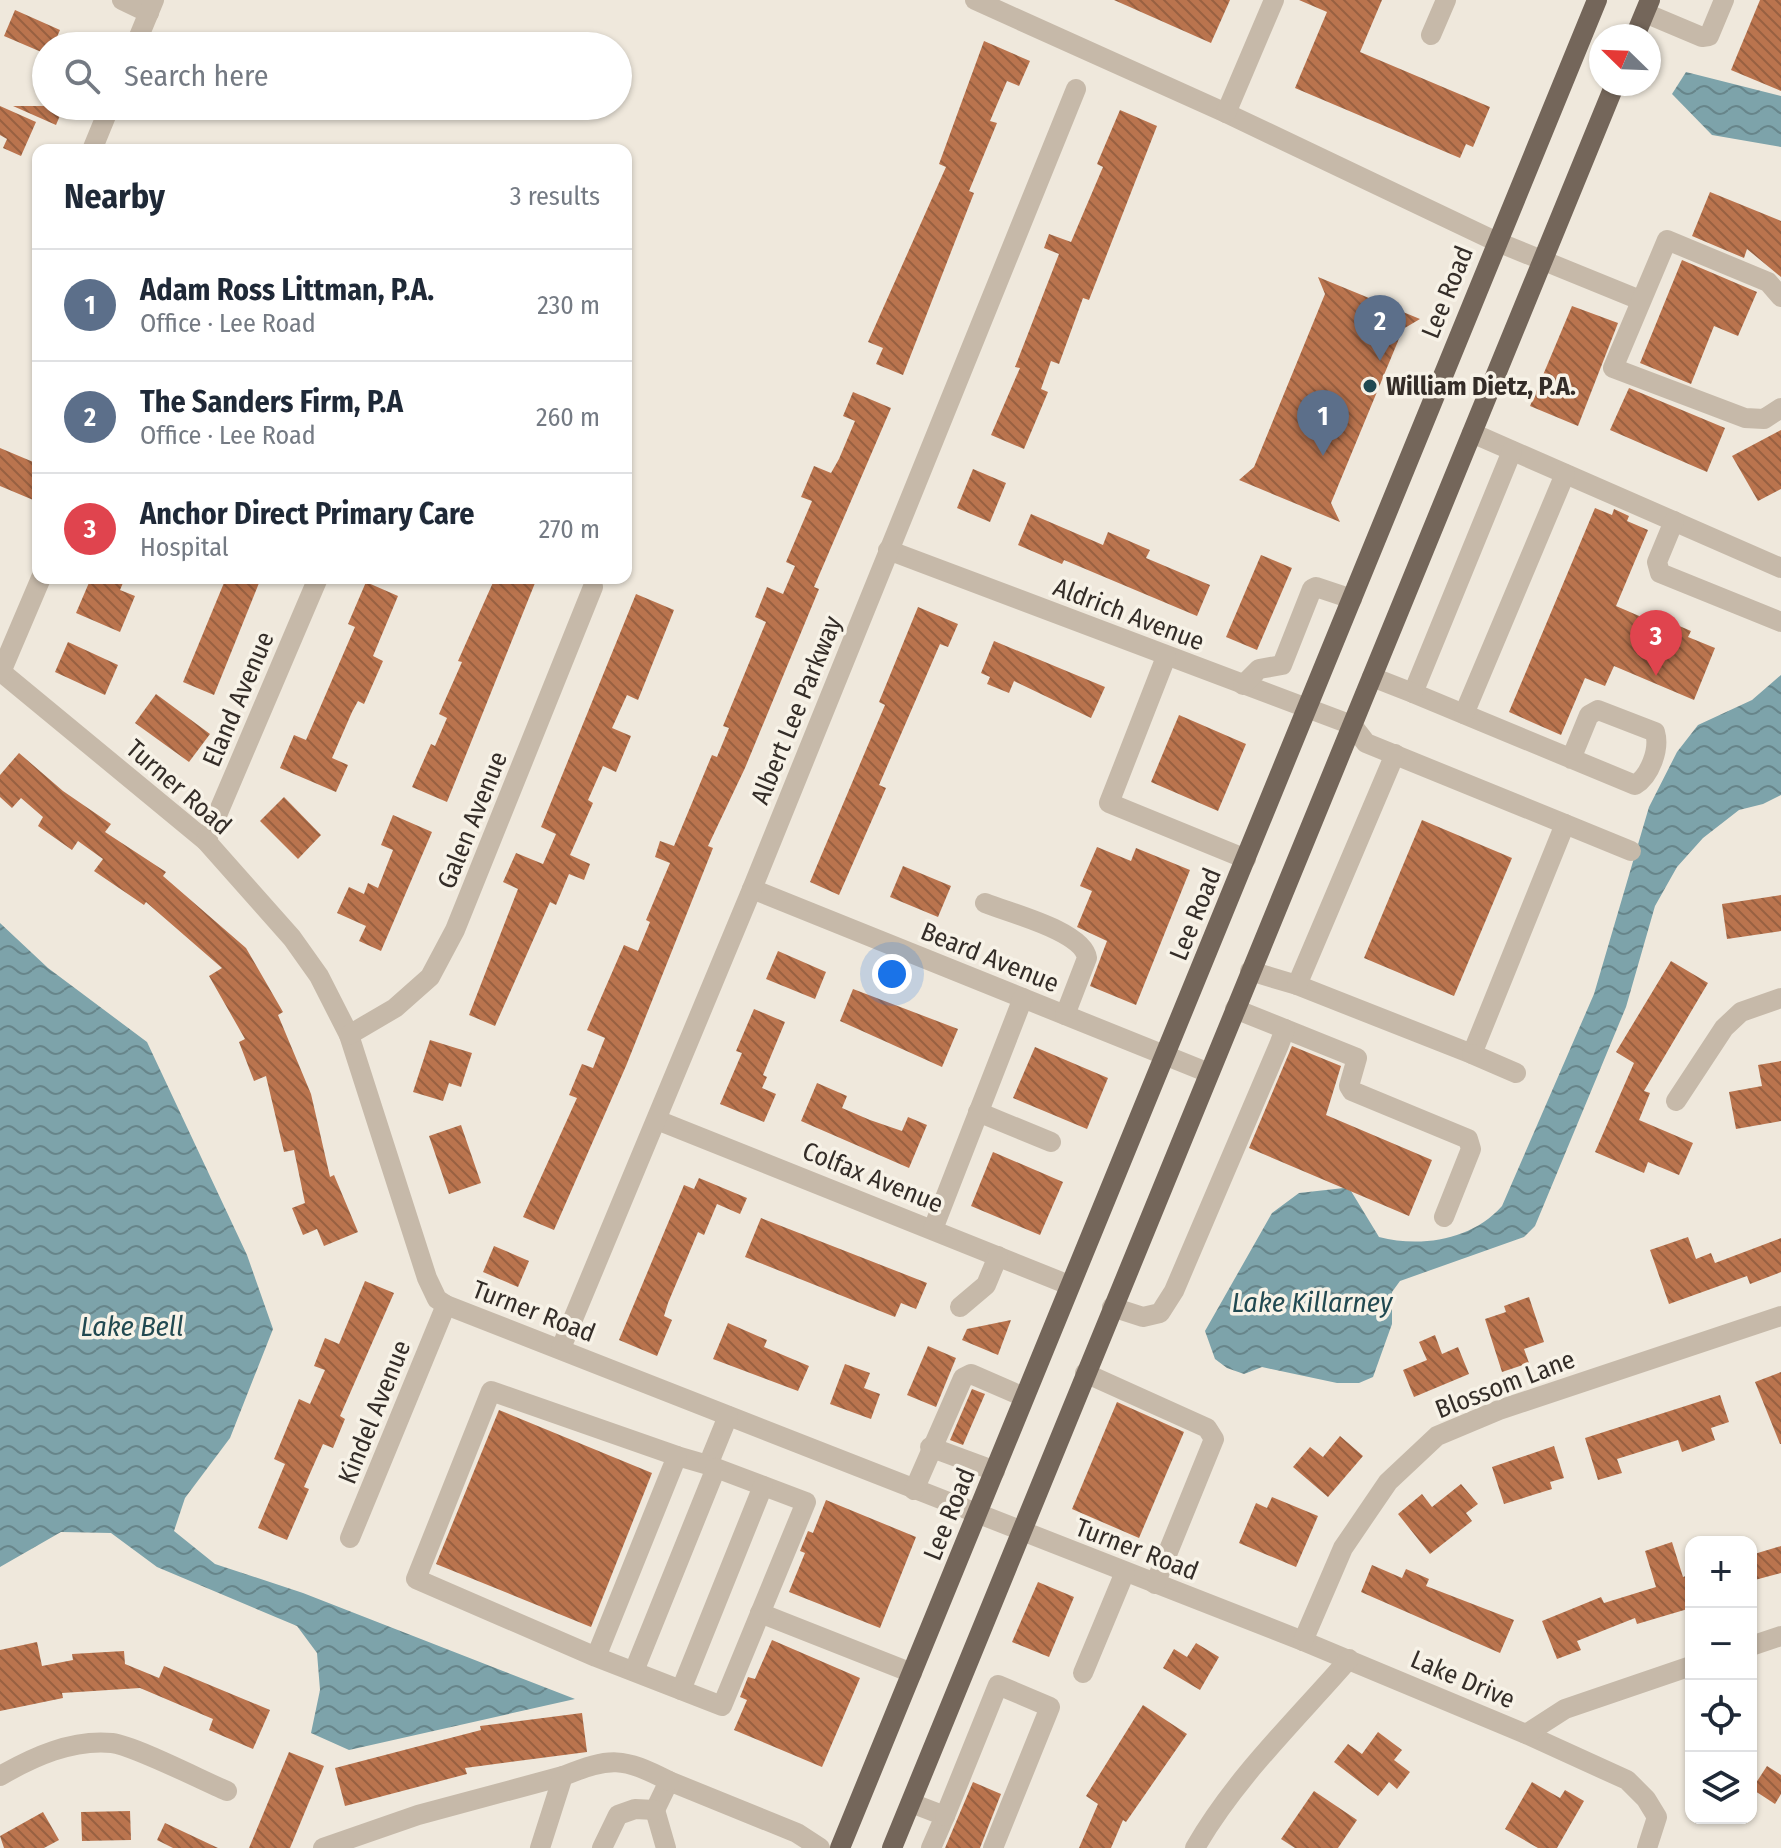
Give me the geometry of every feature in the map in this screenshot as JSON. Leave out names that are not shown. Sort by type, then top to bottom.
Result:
[{"type":"main road","name":"Lee Road","points":[[840,1848],[1308,709],[1495,241],[1597,0]]},
{"type":"main road","points":[[892,1848],[1610,96]]},
{"type":"street","points":[[122,0],[152,6],[141,32]]},
{"type":"street","points":[[975,0],[1226,113],[1495,241],[1640,300]]},
{"type":"street","points":[[1226,113],[1274,0]]},
{"type":"street","points":[[1431,35],[1446,0]]},
{"type":"street","points":[[1648,6],[1702,37],[1709,36],[1724,0]]},
{"type":"street","name":"Albert Lee Parkway","points":[[561,1348],[752,889],[1076,89]]},
{"type":"street","points":[[94,144],[104,120]]},
{"type":"street","points":[[1781,297],[1768,282],[1667,240],[1613,368],[1745,418],[1764,419],[1781,408]]},
{"type":"street","points":[[1472,433],[1781,568]]},
{"type":"street","points":[[1413,693],[1512,451]]},
{"type":"street","points":[[1464,714],[1565,474]]},
{"type":"street","points":[[1674,521],[1657,562],[1660,573],[1781,622]]},
{"type":"street","name":"Aldrich Avenue","points":[[888,550],[1352,725],[1366,743],[1631,851]]},
{"type":"street","points":[[0,672],[38,584]]},
{"type":"street","name":"Eland Avenue","points":[[206,841],[315,584]]},
{"type":"street","name":"Galen Avenue","points":[[349,1035],[395,1008],[430,977],[437,965],[455,930],[593,587]]},
{"type":"street","points":[[1243,685],[1259,669],[1280,668],[1312,589],[1316,587],[1352,599]]},
{"type":"street","points":[[1166,657],[1109,803],[1246,859]]},
{"type":"street","name":"Turner Road","points":[[0,672],[206,841],[292,938],[319,976],[349,1035],[427,1278],[437,1299],[977,1515],[1303,1641]]},
{"type":"street","points":[[1372,677],[1571,759]]},
{"type":"street","points":[[1297,985],[1395,754]]},
{"type":"street","points":[[1472,1054],[1565,824]]},
{"type":"street","name":"Beard Avenue","points":[[752,889],[1209,1073]]},
{"type":"street","points":[[985,903],[1067,935],[1086,951],[1087,958],[1065,1015]]},
{"type":"street","points":[[1250,971],[1297,985],[1516,1073]]},
{"type":"street","points":[[933,1229],[1023,998]]},
{"type":"street","points":[[1676,1101],[1724,1028],[1741,1012],[1781,998]]},
{"type":"street","points":[[1235,1009],[1357,1058],[1349,1086],[1352,1091],[1468,1139],[1471,1149],[1444,1217]]},
{"type":"street","points":[[1112,1307],[1143,1317],[1160,1313],[1174,1291],[1285,1029]]},
{"type":"street","points":[[978,1112],[1051,1142]]},
{"type":"street","name":"Colfax Avenue","points":[[657,1120],[1069,1285]]},
{"type":"street","points":[[960,1307],[986,1285],[998,1256]]},
{"type":"street","name":"Kindel Avenue","points":[[350,1538],[446,1305]]},
{"type":"street","name":"Blossom Lane","points":[[1303,1641],[1343,1548],[1388,1482],[1437,1436],[1499,1410],[1781,1316]]},
{"type":"street","points":[[1085,1373],[1207,1428],[1214,1439],[1155,1584]]},
{"type":"street","points":[[914,1490],[930,1447],[963,1378],[971,1374],[1024,1397]]},
{"type":"street","points":[[491,1391],[677,1456],[806,1502],[722,1706],[596,1657],[416,1579],[491,1391]]},
{"type":"street","points":[[634,1671],[728,1416]]},
{"type":"street","points":[[930,1447],[995,1471]]},
{"type":"street","points":[[596,1657],[677,1456]]},
{"type":"street","points":[[681,1690],[763,1486]]},
{"type":"street","points":[[1083,1673],[1125,1572]]},
{"type":"street","points":[[760,1613],[912,1673]]},
{"type":"street","points":[[1757,1644],[1781,1636]]},
{"type":"street","name":"Lake Drive","points":[[1303,1641],[1526,1734],[1565,1709],[1685,1668]]},
{"type":"street","points":[[1195,1848],[1210,1822],[1254,1767],[1349,1659]]},
{"type":"street","points":[[931,1848],[998,1685],[1050,1707],[993,1848]]},
{"type":"street","points":[[1526,1734],[1627,1780],[1646,1799],[1657,1817],[1647,1848]]},
{"type":"street","points":[[0,1776],[28,1760],[70,1745],[113,1743],[227,1791]]},
{"type":"street","points":[[323,1848],[418,1815],[563,1776],[603,1760],[638,1765],[669,1781],[797,1833],[820,1848]]},
{"type":"street","points":[[540,1848],[563,1776]]},
{"type":"street","points":[[666,1848],[655,1810],[669,1781]]},
{"type":"street","points":[[911,1803],[945,1816]]},
{"type":"street","points":[[602,1848],[618,1815],[635,1809],[655,1810]]},
{"type":"water","points":[[1686,72],[1781,96],[1781,147],[1712,135],[1672,94]]},
{"type":"water","name":"Lake Killarney","points":[[1781,675],[1781,795],[1763,804],[1739,810],[1703,838],[1677,867],[1655,906],[1626,1007],[1535,1226],[1524,1237],[1400,1281],[1392,1292],[1392,1324],[1373,1377],[1359,1383],[1337,1383],[1262,1367],[1244,1374],[1227,1368],[1215,1359],[1205,1331],[1272,1213],[1299,1193],[1344,1188],[1351,1191],[1379,1237],[1412,1242],[1461,1234],[1490,1218],[1502,1206],[1594,994],[1649,807],[1677,752],[1698,725],[1752,700]]},
{"type":"water","name":"Lake Bell","points":[[0,923],[48,968],[147,1042],[247,1255],[273,1329],[230,1438],[185,1498],[174,1531],[215,1564],[303,1593],[575,1699],[349,1750],[311,1733],[320,1690],[317,1653],[297,1626],[157,1567],[111,1533],[61,1532],[0,1567]]},
{"type":"building","points":[[1114,0],[1230,0],[1211,43]]},
{"type":"building","points":[[1299,0],[1382,0],[1360,52],[1490,107],[1473,147],[1466,144],[1460,158],[1295,88],[1327,12]]},
{"type":"building","points":[[1760,0],[1781,0],[1781,91],[1731,70]]},
{"type":"building","points":[[15,10],[60,30],[32,32],[32,48],[4,36]]},
{"type":"building","points":[[984,41],[1030,61],[1019,86],[1007,81],[990,121],[997,123],[969,191],[974,193],[903,375],[876,364],[883,348],[868,342],[946,167],[939,164]]},
{"type":"building","points":[[0,106],[36,122],[21,156],[3,148],[7,139],[0,135]]},
{"type":"building","points":[[13,106],[32,106],[32,114]]},
{"type":"building","points":[[1120,110],[1157,126],[1089,300],[1083,298],[1059,364],[1051,361],[1041,389],[1048,392],[1024,449],[991,435],[1020,368],[1015,367],[1059,254],[1044,248],[1049,234],[1071,242],[1103,167],[1097,164]]},
{"type":"building","points":[[1710,192],[1781,221],[1781,277],[1747,249],[1744,258],[1692,236]]},
{"type":"building","points":[[1682,260],[1757,292],[1738,336],[1714,326],[1691,384],[1640,363]]},
{"type":"building","points":[[1318,277],[1420,319],[1403,329],[1331,503],[1340,522],[1239,480],[1254,467],[1325,294]]},
{"type":"building","points":[[1572,306],[1618,323],[1578,426],[1530,406]]},
{"type":"building","points":[[1629,388],[1725,428],[1707,472],[1610,430]]},
{"type":"building","points":[[853,392],[891,408],[814,587],[819,589],[745,768],[708,846],[713,848],[626,1066],[554,1230],[523,1217],[577,1098],[569,1095],[582,1064],[593,1068],[605,1038],[587,1030],[624,945],[638,951],[650,922],[646,920],[670,863],[655,857],[660,841],[674,846],[712,755],[717,757],[729,728],[723,726],[766,622],[755,617],[767,587],[783,594],[795,566],[786,562],[812,501],[801,497],[814,466],[831,473],[839,459],[855,421],[843,416]]},
{"type":"building","points":[[1781,430],[1781,489],[1758,501],[1732,456]]},
{"type":"building","points":[[0,448],[32,461],[32,499],[0,486]]},
{"type":"building","points":[[973,469],[1006,483],[990,522],[957,508]]},
{"type":"building","points":[[1595,508],[1612,515],[1614,509],[1629,516],[1627,521],[1648,530],[1616,606],[1674,631],[1677,625],[1691,631],[1688,637],[1715,648],[1694,700],[1614,666],[1605,686],[1585,678],[1561,735],[1509,712]]},
{"type":"building","points":[[1031,514],[1103,545],[1108,532],[1150,550],[1146,558],[1210,585],[1197,616],[1064,560],[1062,564],[1018,545]]},
{"type":"building","points":[[1261,555],[1292,568],[1257,650],[1226,637]]},
{"type":"building","points":[[88,584],[122,584],[120,590],[135,596],[120,632],[76,613]]},
{"type":"building","points":[[224,584],[259,584],[214,695],[183,682]]},
{"type":"building","points":[[365,584],[398,596],[373,656],[383,661],[364,704],[358,701],[352,712],[332,758],[348,765],[336,792],[280,768],[294,735],[306,740],[355,627],[348,624]]},
{"type":"building","points":[[492,584],[535,584],[447,802],[412,787],[431,744],[435,746],[447,718],[439,714],[462,662],[458,661]]},
{"type":"building","points":[[636,594],[674,610],[638,700],[627,695],[612,728],[631,736],[616,772],[603,766],[588,800],[593,803],[570,855],[590,864],[584,880],[569,874],[556,905],[550,902],[495,1026],[469,1015],[518,889],[503,882],[516,853],[543,864],[556,834],[541,827]]},
{"type":"building","points":[[918,607],[958,624],[948,647],[940,644],[879,785],[886,788],[839,895],[810,882],[885,705],[879,702]]},
{"type":"building","points":[[994,641],[1105,687],[1091,718],[1014,681],[1009,693],[987,684],[990,677],[981,673]]},
{"type":"building","points":[[68,642],[118,665],[105,695],[55,672]]},
{"type":"building","points":[[156,694],[210,734],[189,762],[135,723]]},
{"type":"building","points":[[1179,715],[1246,744],[1218,811],[1151,782]]},
{"type":"building","points":[[19,753],[63,791],[111,824],[105,832],[166,872],[163,876],[246,948],[283,1012],[278,1015],[311,1094],[330,1177],[334,1175],[358,1232],[324,1246],[317,1229],[303,1235],[292,1208],[305,1203],[294,1150],[284,1152],[266,1076],[254,1081],[239,1042],[245,1039],[209,976],[222,968],[146,902],[144,905],[94,871],[103,859],[78,841],[72,850],[38,826],[43,817],[21,798],[12,808],[0,797],[0,775]]},
{"type":"building","points":[[284,797],[321,835],[298,859],[260,821]]},
{"type":"building","points":[[393,815],[432,832],[381,951],[359,941],[366,926],[337,913],[349,887],[364,894],[368,883],[378,888],[393,850],[381,845]]},
{"type":"building","points":[[1422,820],[1512,858],[1454,996],[1364,958]]},
{"type":"building","points":[[1097,847],[1131,861],[1136,848],[1190,870],[1136,1005],[1090,986],[1107,941],[1077,927],[1092,891],[1080,886]]},
{"type":"building","points":[[903,866],[951,886],[938,917],[890,897]]},
{"type":"building","points":[[1781,895],[1781,931],[1727,939],[1722,904]]},
{"type":"building","points":[[778,951],[826,972],[815,999],[766,979]]},
{"type":"building","points":[[1671,961],[1708,983],[1644,1091],[1650,1093],[1639,1120],[1693,1143],[1679,1175],[1648,1162],[1644,1173],[1595,1152],[1634,1063],[1616,1052]]},
{"type":"building","points":[[853,989],[958,1029],[942,1067],[840,1021]]},
{"type":"building","points":[[754,1009],[785,1022],[763,1075],[767,1077],[762,1088],[776,1094],[764,1122],[720,1104],[742,1053],[736,1051]]},
{"type":"building","points":[[430,1040],[472,1053],[461,1087],[449,1083],[443,1101],[413,1092]]},
{"type":"building","points":[[1292,1046],[1341,1066],[1326,1115],[1432,1160],[1409,1216],[1249,1148]]},
{"type":"building","points":[[1035,1047],[1108,1078],[1087,1129],[1013,1098]]},
{"type":"building","points":[[1781,1061],[1781,1121],[1736,1129],[1729,1092],[1762,1086],[1758,1065]]},
{"type":"building","points":[[817,1083],[847,1096],[842,1108],[870,1120],[902,1131],[908,1117],[927,1125],[909,1168],[801,1121]]},
{"type":"building","points":[[461,1125],[481,1183],[449,1194],[429,1136]]},
{"type":"building","points":[[993,1152],[1063,1182],[1040,1235],[971,1206]]},
{"type":"building","points":[[699,1178],[747,1198],[740,1214],[717,1204],[704,1235],[698,1232],[668,1303],[664,1316],[672,1320],[657,1356],[619,1340],[684,1185],[694,1189]]},
{"type":"building","points":[[761,1218],[927,1283],[916,1309],[901,1303],[895,1317],[745,1257]]},
{"type":"building","points":[[1688,1237],[1696,1259],[1711,1253],[1715,1263],[1781,1238],[1781,1272],[1750,1284],[1747,1276],[1669,1304],[1650,1250]]},
{"type":"building","points":[[494,1246],[529,1261],[518,1287],[483,1272]]},
{"type":"building","points":[[365,1281],[394,1293],[340,1416],[345,1419],[333,1448],[323,1444],[304,1487],[309,1489],[287,1540],[258,1528],[285,1464],[274,1459],[299,1399],[310,1404],[325,1370],[314,1366],[325,1338],[339,1344]]},
{"type":"building","points":[[1529,1297],[1544,1342],[1524,1349],[1529,1363],[1502,1372],[1485,1319],[1506,1312],[1504,1306]]},
{"type":"building","points":[[1011,1320],[998,1355],[962,1340],[967,1329]]},
{"type":"building","points":[[728,1323],[767,1340],[764,1347],[809,1366],[798,1391],[713,1359]]},
{"type":"building","points":[[1435,1335],[1442,1354],[1458,1347],[1469,1374],[1414,1397],[1403,1370],[1427,1360],[1419,1342]]},
{"type":"building","points":[[928,1346],[956,1358],[936,1407],[907,1395]]},
{"type":"building","points":[[845,1364],[870,1373],[864,1388],[880,1394],[871,1419],[830,1404]]},
{"type":"building","points":[[1781,1372],[1781,1444],[1780,1444],[1755,1382]]},
{"type":"building","points":[[972,1389],[985,1394],[963,1445],[950,1440]]},
{"type":"building","points":[[1720,1395],[1729,1422],[1711,1428],[1715,1440],[1682,1452],[1678,1440],[1617,1459],[1622,1473],[1598,1480],[1585,1438]]},
{"type":"building","points":[[1117,1402],[1184,1432],[1139,1538],[1072,1509]]},
{"type":"building","points":[[499,1410],[652,1473],[591,1627],[436,1564]]},
{"type":"building","points":[[1340,1436],[1363,1456],[1328,1497],[1293,1467],[1310,1447],[1323,1457]]},
{"type":"building","points":[[1554,1446],[1564,1478],[1550,1482],[1552,1489],[1504,1504],[1492,1467]]},
{"type":"building","points":[[1461,1484],[1478,1504],[1466,1513],[1472,1521],[1430,1554],[1398,1514],[1422,1494],[1432,1507]]},
{"type":"building","points":[[1272,1497],[1318,1516],[1296,1567],[1239,1543],[1256,1503],[1267,1508]]},
{"type":"building","points":[[826,1500],[916,1537],[880,1628],[789,1592],[805,1553],[800,1551],[808,1531],[813,1533]]},
{"type":"building","points":[[1672,1542],[1685,1576],[1685,1610],[1637,1624],[1635,1618],[1577,1641],[1581,1650],[1557,1659],[1542,1621],[1601,1597],[1604,1603],[1656,1587],[1645,1551]]},
{"type":"building","points":[[1781,1546],[1781,1573],[1757,1579],[1757,1553]]},
{"type":"building","points":[[1372,1565],[1402,1578],[1406,1569],[1429,1579],[1426,1586],[1514,1620],[1500,1653],[1361,1592]]},
{"type":"building","points":[[1038,1582],[1074,1597],[1049,1657],[1012,1642]]},
{"type":"building","points":[[772,1640],[860,1678],[822,1767],[734,1730],[747,1700],[740,1697],[748,1677],[755,1679]]},
{"type":"building","points":[[37,1642],[42,1666],[73,1660],[72,1654],[124,1651],[125,1664],[159,1678],[164,1666],[270,1710],[253,1749],[209,1730],[213,1719],[140,1688],[62,1693],[63,1698],[0,1711],[0,1650]]},
{"type":"building","points":[[1196,1643],[1219,1657],[1200,1690],[1163,1668],[1174,1649],[1187,1657]]},
{"type":"building","points":[[1143,1705],[1187,1734],[1126,1822],[1123,1820],[1111,1848],[1079,1848],[1098,1804],[1086,1796]]},
{"type":"building","points":[[582,1713],[587,1752],[465,1768],[467,1774],[345,1806],[335,1768],[481,1730],[480,1726]]},
{"type":"building","points":[[1378,1732],[1402,1750],[1394,1760],[1410,1772],[1397,1789],[1389,1782],[1378,1796],[1334,1762],[1348,1744],[1362,1754]]},
{"type":"building","points":[[289,1752],[324,1766],[290,1848],[249,1848]]},
{"type":"building","points":[[1767,1766],[1781,1775],[1781,1794],[1775,1804],[1757,1792],[1757,1781]]},
{"type":"building","points":[[973,1782],[1001,1794],[980,1848],[945,1848]]},
{"type":"building","points":[[1532,1782],[1560,1798],[1565,1790],[1584,1801],[1557,1848],[1538,1848],[1505,1829]]},
{"type":"building","points":[[1314,1791],[1357,1820],[1338,1848],[1295,1848],[1281,1839]]},
{"type":"building","points":[[130,1811],[131,1840],[82,1841],[81,1812]]},
{"type":"building","points":[[43,1812],[59,1840],[44,1848],[4,1848],[0,1836]]},
{"type":"building","points":[[165,1823],[218,1848],[173,1848],[157,1840]]},
{"type":"place","name":"The Sanders Firm, P.A","points":[[1380,361]]},
{"type":"place","name":"William Dietz, P.A.","points":[[1370,386]]},
{"type":"place","name":"Adam Ross Littman, P.A.","points":[[1323,456]]},
{"type":"place","name":"Anchor Direct Primary Care","points":[[1656,676]]}]
